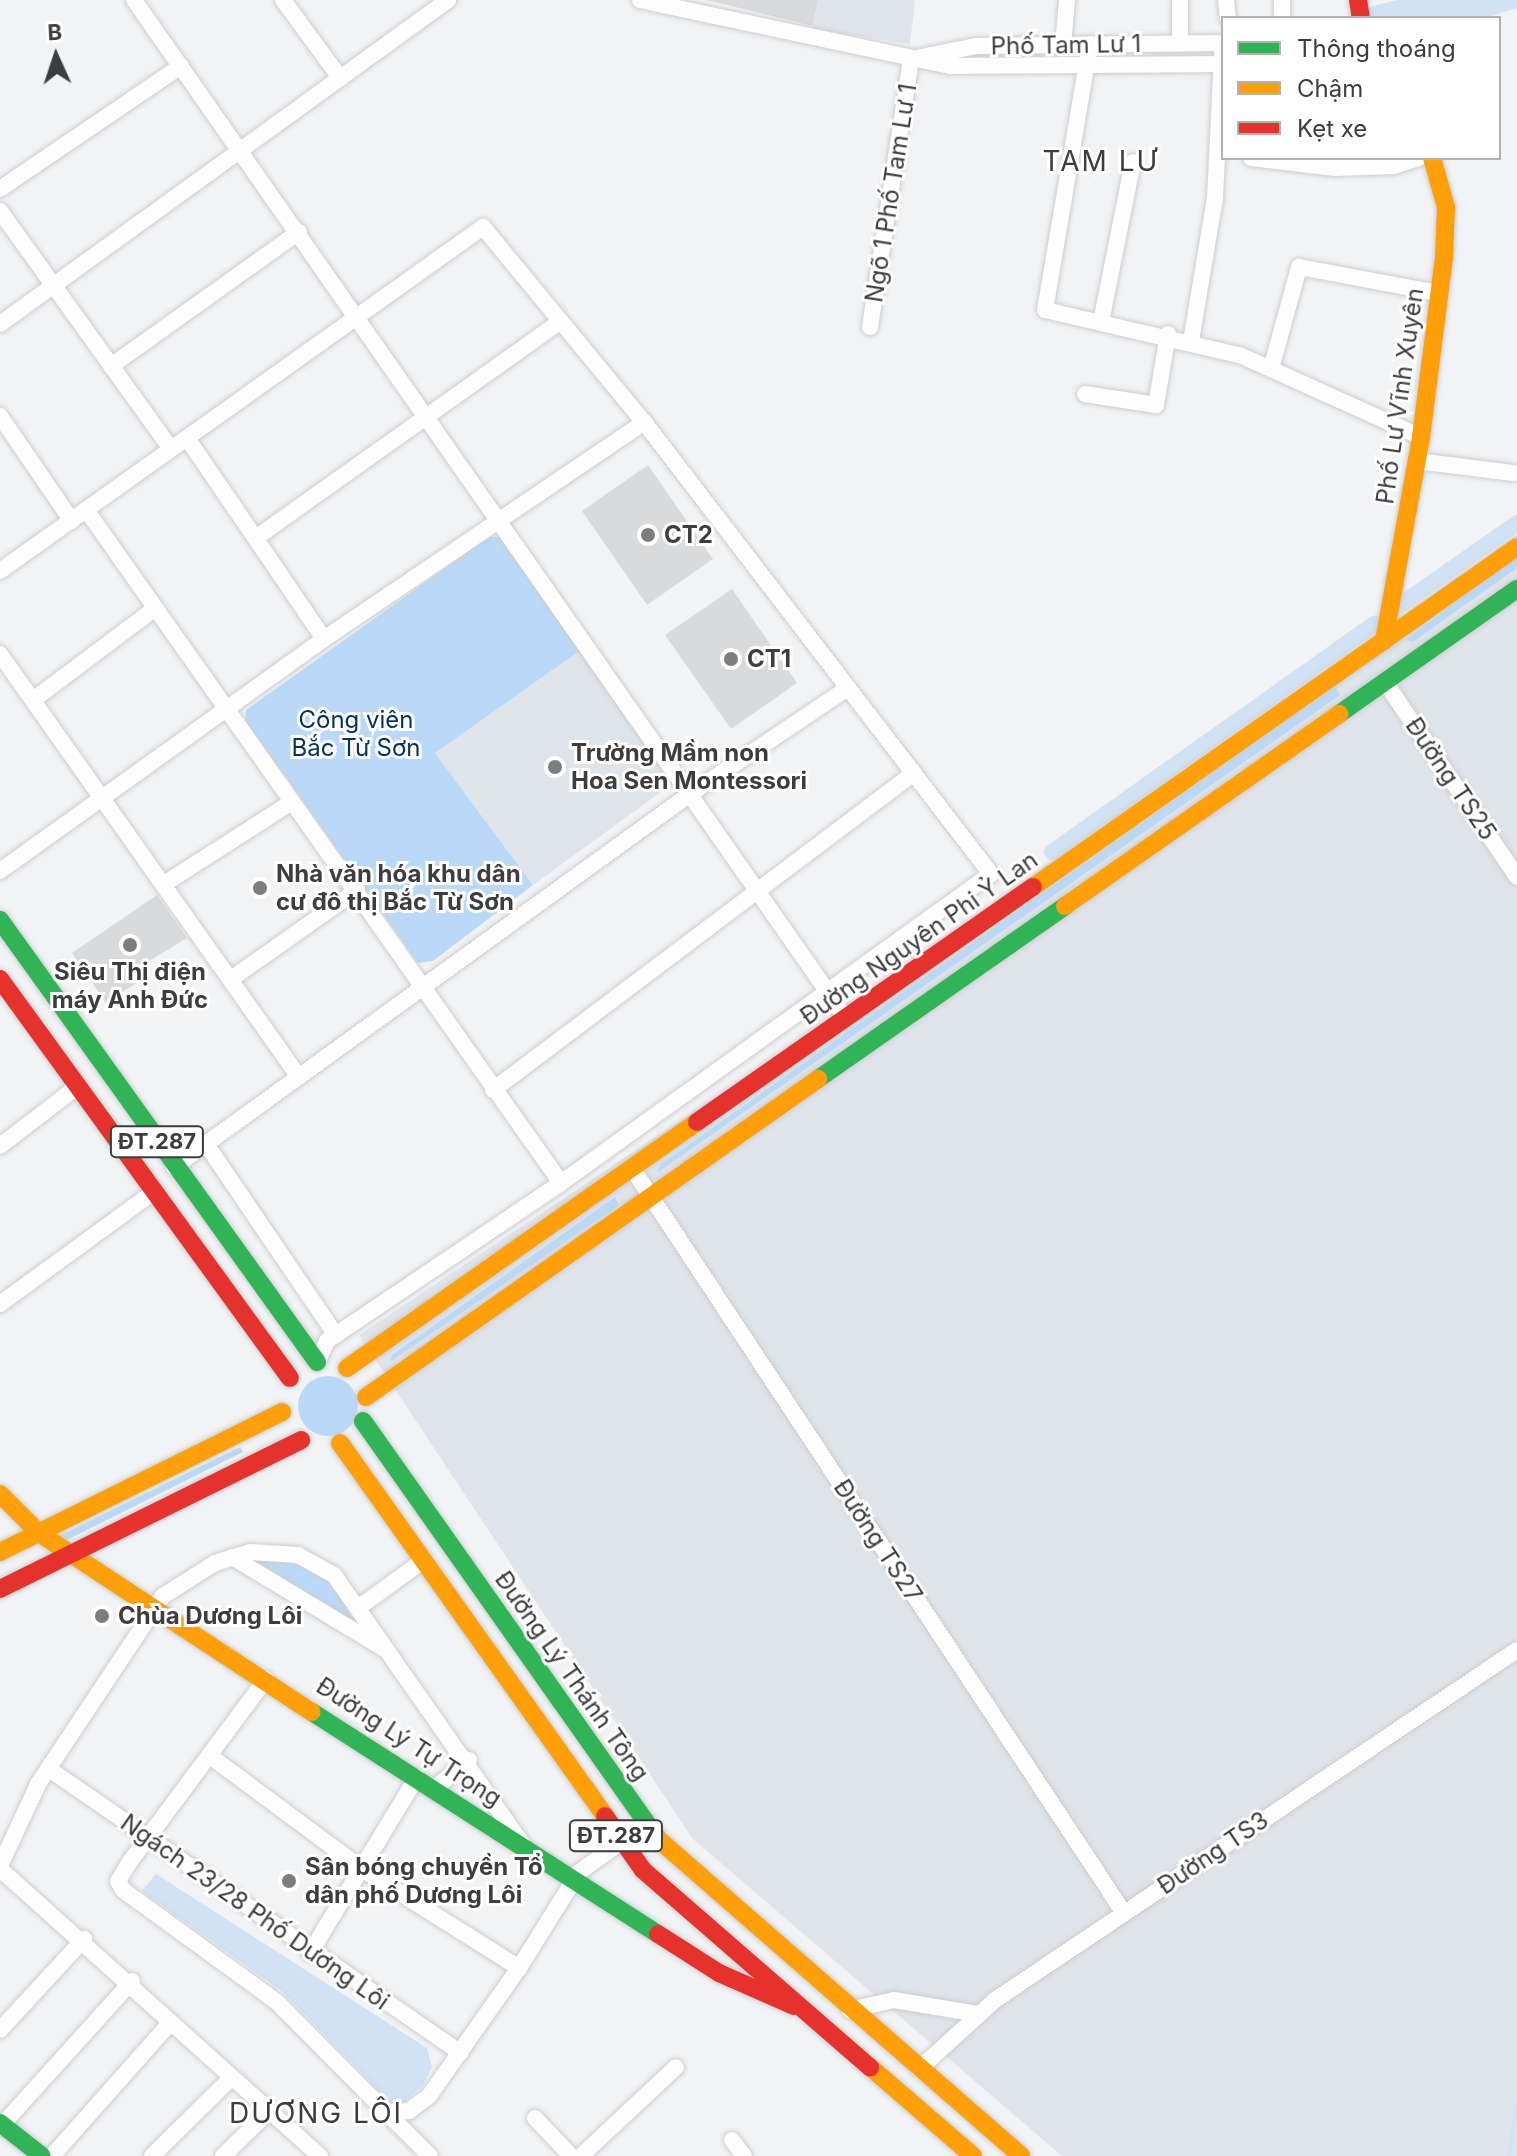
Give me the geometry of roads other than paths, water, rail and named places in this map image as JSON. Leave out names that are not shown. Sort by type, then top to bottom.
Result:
[{"type":"main road","name":"Phố Lư Vĩnh Xuyên","points":[[1385,682],[1384,641],[1421,437],[1446,207],[1433,160]]},
{"type":"main road","name":"Đường Nguyên Phi Ỷ Lan","points":[[347,1368],[1517,547]]},
{"type":"main road","points":[[366,1397],[653,1200],[1517,589]]},
{"type":"main road","name":"ĐT.287","points":[[0,920],[174,1167],[317,1362]]},
{"type":"main road","name":"ĐT.287","points":[[0,979],[290,1378]]},
{"type":"main road","points":[[44,1041],[71,1022]]},
{"type":"main road","points":[[317,1362],[347,1368],[366,1397],[363,1421],[340,1443],[319,1446],[301,1440],[282,1412],[290,1378],[317,1362]]},
{"type":"main road","points":[[0,1552],[282,1412]]},
{"type":"main road","name":"Đường Lý Thánh Tông","points":[[363,1421],[665,1849],[1021,2156]]},
{"type":"main road","points":[[0,1589],[301,1440]]},
{"type":"main road","name":"ĐT.287","points":[[340,1443],[621,1842],[695,1918],[973,2156]]},
{"type":"main road","name":"Đường Lý Tự Trọng","points":[[0,1494],[39,1533],[152,1609],[522,1843],[719,1973],[805,2011]]},
{"type":"main road","points":[[899,2091],[919,2069]]},
{"type":"main road","points":[[1,2124],[42,2156]]},
{"type":"street","points":[[134,0],[502,521],[846,1018]]},
{"type":"street","points":[[283,0],[340,78]]},
{"type":"street","points":[[0,324],[448,0]]},
{"type":"street","name":"Phố Tam Lư 1","points":[[640,0],[950,66],[1221,64]]},
{"type":"street","points":[[1063,45],[1067,0]]},
{"type":"street","points":[[1180,0],[1180,43]]},
{"type":"street","name":"Phố Tam Lư 1","points":[[911,59],[976,46],[1221,43]]},
{"type":"street","points":[[1090,44],[1091,65],[1045,310],[1191,341],[1271,369],[1421,437]]},
{"type":"street","name":"Ngõ 1 Phố Tam Lư 1","points":[[870,327],[911,59]]},
{"type":"street","points":[[0,189],[181,66]]},
{"type":"street","points":[[1191,341],[1215,198],[1221,83]]},
{"type":"street","points":[[1268,160],[1335,168],[1394,166],[1413,160]]},
{"type":"street","points":[[1101,322],[1133,162]]},
{"type":"street","points":[[0,211],[171,449]]},
{"type":"street","points":[[0,571],[483,227],[557,324],[644,422],[991,874],[561,1183],[336,1335],[317,1362]]},
{"type":"street","points":[[111,366],[299,232]]},
{"type":"street","points":[[1271,369],[1299,267],[1438,293]]},
{"type":"street","points":[[257,537],[557,324]]},
{"type":"street","points":[[1085,394],[1156,405],[1168,334]]},
{"type":"street","points":[[0,416],[6,438],[72,521]]},
{"type":"street","points":[[1,867],[103,800],[324,639],[644,422]]},
{"type":"street","points":[[187,438],[324,639]]},
{"type":"street","points":[[1417,461],[1513,473]]},
{"type":"street","points":[[87,511],[290,803],[357,890],[493,1090],[561,1183]]},
{"type":"street","points":[[33,700],[154,609]]},
{"type":"street","points":[[0,654],[299,1077]]},
{"type":"street","name":"Đường TS25","points":[[1385,682],[1517,877]]},
{"type":"street","points":[[174,1167],[690,794],[848,688]]},
{"type":"street","points":[[493,1090],[759,893],[914,773]]},
{"type":"street","points":[[164,884],[290,803]]},
{"type":"street","points":[[231,979],[357,890]]},
{"type":"street","points":[[0,1013],[17,1002]]},
{"type":"street","points":[[0,1146],[77,1087]]},
{"type":"street","points":[[206,1144],[336,1335]]},
{"type":"street","name":"Đường TS27","points":[[632,1168],[1124,1913]]},
{"type":"street","points":[[0,1304],[155,1191]]},
{"type":"street","points":[[310,2153],[132,1981],[0,1868],[49,1769],[152,1609],[176,1585],[232,1557],[269,1551],[298,1555],[328,1570],[469,1760],[522,1843]]},
{"type":"street","points":[[232,1557],[390,1652]]},
{"type":"street","points":[[358,1608],[424,1560]]},
{"type":"street","name":"Đường TS3","points":[[919,2069],[979,2014],[1517,1650]]},
{"type":"street","points":[[266,1679],[118,1881],[123,1890],[277,2002],[430,2156]]},
{"type":"street","points":[[210,1756],[362,1869],[519,1968]]},
{"type":"street","points":[[435,1788],[469,1760]]},
{"type":"street","name":"Ngách 23/28 Phố Dương Lôi","points":[[49,1769],[310,1953],[461,2053]]},
{"type":"street","points":[[310,1953],[417,1777]]},
{"type":"street","points":[[386,2112],[417,2107],[461,2053],[574,1879],[621,1842]]},
{"type":"street","points":[[0,2030],[84,1939]]},
{"type":"street","points":[[1,2124],[132,1981]]},
{"type":"street","points":[[850,2010],[894,2000],[979,2014]]},
{"type":"street","points":[[52,2156],[171,2022]]},
{"type":"street","points":[[581,2156],[676,2067]]},
{"type":"street","points":[[152,2156],[230,2079]]},
{"type":"street","points":[[223,2156],[268,2112]]},
{"type":"street","points":[[535,2118],[571,2156]]},
{"type":"street","points":[[732,2140],[744,2156]]},
{"type":"waterway","points":[[1400,605],[1517,523]]},
{"type":"waterway","points":[[1052,852],[1374,624]]},
{"type":"waterway","points":[[1509,2156],[1517,2105]]},
{"type":"place","name":"CT2","points":[[648,535]]},
{"type":"place","name":"CT1","points":[[731,659]]},
{"type":"place","name":"Trường Mầm non Hoa Sen Montessori","points":[[555,767]]},
{"type":"place","name":"Nhà văn hóa khu dân cư đô thị Bắc Từ Sơn","points":[[260,888]]},
{"type":"place","name":"Siêu Thị điện máy Anh Đức","points":[[130,945]]},
{"type":"place","name":"Chùa Dương Lôi","points":[[102,1616]]},
{"type":"place","name":"Sân bóng chuyền Tổ dân phố Dương Lôi","points":[[289,1881]]},
{"type":"district","name":"TAM LƯ","points":[[1101,161]]},
{"type":"district","name":"DƯƠNG LÔI","points":[[316,2113]]},
{"type":"park label","name":"Công viên Bắc Từ Sơn","points":[[356,734]]}]
